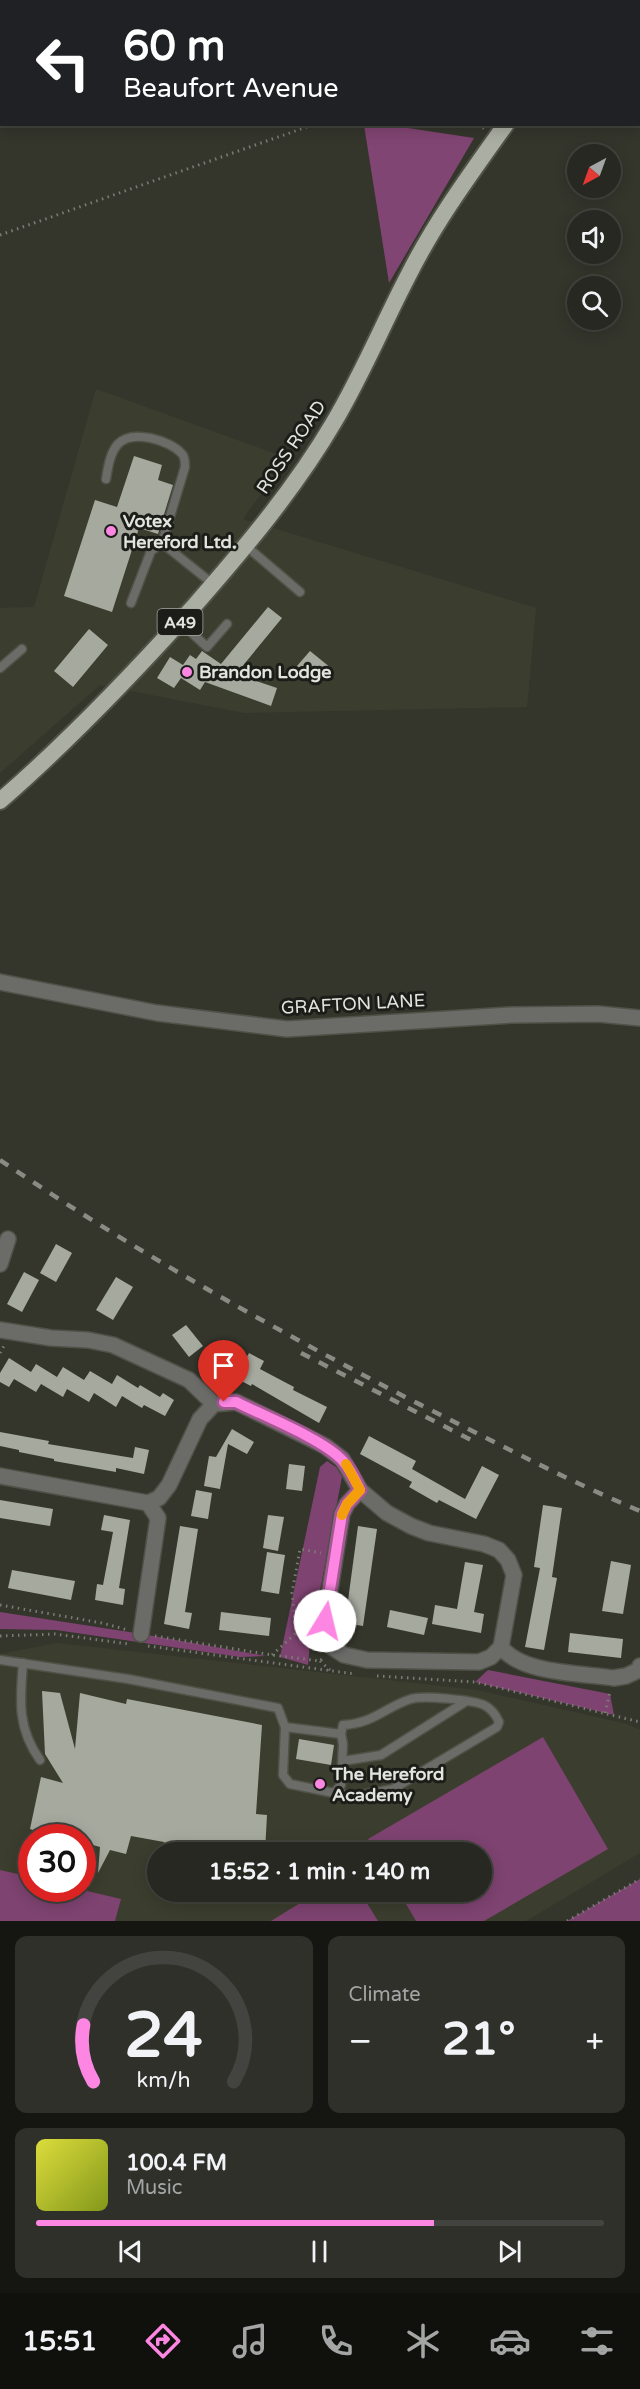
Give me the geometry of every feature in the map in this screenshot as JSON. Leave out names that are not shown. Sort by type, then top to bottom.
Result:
[{"type":"highway","name":"ROSS ROAD","points":[[0,801],[109,696],[180,622],[245,545],[301,472],[334,422],[430,236],[458,191],[505,126]]},
{"type":"street","name":"GRAFTON LANE","points":[[0,982],[157,1013],[287,1029],[512,1015],[598,1014],[640,1018]]},
{"type":"street","points":[[0,1264],[8,1239]]},
{"type":"street","points":[[0,1330],[113,1345],[189,1380],[214,1404]]},
{"type":"street","points":[[0,1476],[148,1503],[159,1498],[169,1485],[200,1419],[214,1404],[236,1402],[325,1446],[342,1459],[360,1490],[387,1513],[429,1533],[484,1544],[499,1550],[508,1560],[514,1575],[501,1647],[491,1657],[479,1662],[367,1660],[344,1655],[332,1647],[325,1635],[325,1621],[342,1514],[347,1504],[360,1490]]},
{"type":"street","points":[[141,1641],[158,1518],[148,1503]]},
{"type":"street","points":[[501,1647],[508,1656],[526,1666],[614,1678],[626,1676],[639,1670],[640,1666]]},
{"type":"lane","points":[[106,479],[113,452],[119,442],[128,437],[136,435],[149,438],[182,454],[185,467],[162,543],[151,551],[131,603]]},
{"type":"lane","points":[[162,543],[213,584]]},
{"type":"lane","points":[[245,545],[300,592]]},
{"type":"lane","points":[[180,622],[207,647],[227,624]]},
{"type":"lane","points":[[0,668],[22,649]]},
{"type":"lane","points":[[0,1660],[128,1679],[278,1708],[285,1727],[283,1775],[290,1784],[334,1793],[356,1796],[393,1789],[497,1727],[499,1722],[489,1708],[483,1704],[419,1697],[408,1700],[375,1718],[343,1725],[341,1785],[334,1793]]},
{"type":"lane","points":[[23,1663],[21,1717],[40,1760]]},
{"type":"lane","points":[[343,1761],[381,1755],[465,1702]]},
{"type":"lane","points":[[285,1727],[341,1734]]},
{"type":"path","points":[[0,235],[309,126]]},
{"type":"path","points":[[272,1655],[296,1633],[292,1593],[300,1549],[335,1556]]},
{"type":"path","points":[[0,1605],[102,1623],[141,1641],[361,1674]]},
{"type":"path","points":[[0,1636],[55,1634],[141,1641],[320,1661],[331,1671]]},
{"type":"path","points":[[320,1661],[332,1647]]},
{"type":"path","points":[[371,1676],[475,1682],[640,1722]]},
{"type":"path","points":[[605,1713],[614,1678]]},
{"type":"path","points":[[567,1921],[640,1879]]},
{"type":"shaded area","points":[[364,126],[395,126],[474,138],[389,283]]},
{"type":"shaded area","points":[[96,389],[287,458],[243,519],[536,608],[527,707],[244,713],[100,685],[0,773],[0,608],[34,607]]},
{"type":"shaded area","points":[[327,1461],[336,1467],[342,1477],[310,1642],[308,1665],[280,1657],[320,1467]]},
{"type":"shaded area","points":[[0,1612],[266,1656],[240,1657],[56,1630],[0,1629]]},
{"type":"shaded area","name":"The Hereford Academy","points":[[57,1643],[477,1690],[627,1724],[640,1730],[640,1853],[526,1921],[0,1921],[0,1654]]},
{"type":"shaded area","points":[[488,1670],[610,1694],[614,1715],[475,1682]]},
{"type":"shaded area","points":[[543,1737],[608,1849],[484,1921],[416,1921],[405,1902],[492,1902],[492,1842],[370,1842],[368,1839]]},
{"type":"shaded area","points":[[0,1870],[18,1874],[18,1902],[96,1902],[96,1893],[121,1899],[115,1921],[0,1921]]},
{"type":"shaded area","points":[[640,1879],[640,1921],[567,1921]]},
{"type":"shaded area","points":[[302,1902],[366,1902],[378,1921],[271,1921]]},
{"type":"building","name":"Votex Hereford Ltd.","points":[[134,456],[162,465],[158,480],[173,485],[158,534],[139,528],[112,612],[64,596],[95,500],[117,507]]},
{"type":"building","points":[[268,607],[282,618],[236,674],[277,688],[271,706],[205,682],[200,690],[181,678],[174,688],[157,678],[170,657],[183,665],[190,655],[196,659],[202,651],[221,664]]},
{"type":"building","points":[[89,629],[108,645],[73,687],[54,671]]},
{"type":"building","points":[[310,651],[331,668],[319,683],[297,666]]},
{"type":"building","points":[[56,1244],[72,1253],[56,1282],[40,1273]]},
{"type":"building","points":[[24,1272],[39,1280],[22,1312],[7,1304]]},
{"type":"building","points":[[116,1277],[133,1287],[113,1320],[96,1310]]},
{"type":"building","points":[[186,1325],[203,1346],[189,1357],[172,1335]]},
{"type":"building","points":[[227,1344],[243,1364],[249,1353],[264,1361],[260,1369],[294,1387],[293,1390],[327,1407],[319,1423],[252,1384],[251,1386],[220,1370],[216,1374],[206,1361]]},
{"type":"building","points":[[9,1358],[31,1372],[36,1364],[57,1377],[63,1367],[84,1380],[90,1371],[112,1384],[117,1375],[138,1388],[140,1385],[160,1397],[163,1393],[174,1400],[165,1416],[144,1405],[142,1408],[122,1396],[116,1407],[94,1393],[89,1402],[67,1389],[63,1397],[41,1384],[36,1392],[14,1379],[9,1387],[0,1382],[0,1373]]},
{"type":"building","points":[[232,1429],[254,1442],[247,1454],[228,1444],[220,1489],[204,1486],[209,1456],[216,1457]]},
{"type":"building","points":[[0,1432],[49,1441],[48,1444],[133,1458],[135,1447],[149,1450],[144,1474],[116,1468],[116,1472],[54,1461],[54,1459],[0,1446]]},
{"type":"building","points":[[369,1436],[416,1461],[412,1469],[465,1499],[482,1466],[499,1475],[476,1519],[439,1500],[437,1503],[409,1487],[412,1482],[360,1454]]},
{"type":"building","points":[[289,1464],[305,1466],[302,1491],[286,1489]]},
{"type":"building","points":[[196,1490],[212,1493],[208,1519],[191,1516]]},
{"type":"building","points":[[0,1500],[53,1509],[50,1526],[0,1518]]},
{"type":"building","points":[[543,1505],[562,1508],[552,1577],[557,1578],[544,1650],[525,1647],[540,1568],[534,1567]]},
{"type":"building","points":[[104,1515],[130,1520],[119,1588],[125,1589],[123,1605],[95,1600],[97,1584],[103,1585],[113,1532],[101,1530]]},
{"type":"building","points":[[268,1515],[284,1517],[278,1551],[263,1548]]},
{"type":"building","points":[[180,1526],[198,1529],[185,1612],[192,1613],[189,1629],[164,1624]]},
{"type":"building","points":[[358,1526],[377,1529],[363,1626],[345,1623]]},
{"type":"building","points":[[267,1552],[285,1555],[279,1594],[261,1591]]},
{"type":"building","points":[[611,1561],[631,1565],[623,1614],[602,1611]]},
{"type":"building","points":[[465,1562],[483,1565],[474,1612],[484,1614],[481,1633],[432,1624],[435,1605],[457,1609]]},
{"type":"building","points":[[12,1570],[75,1581],[71,1600],[8,1588]]},
{"type":"building","points":[[390,1610],[428,1618],[424,1635],[387,1627]]},
{"type":"building","points":[[221,1612],[271,1618],[269,1636],[219,1630]]},
{"type":"building","points":[[570,1633],[623,1639],[621,1658],[568,1652]]},
{"type":"building","points":[[42,1691],[60,1693],[75,1749],[80,1693],[126,1704],[127,1699],[262,1725],[256,1814],[267,1815],[266,1842],[164,1842],[131,1836],[126,1854],[110,1850],[98,1873],[100,1847],[96,1846],[96,1824],[31,1824],[41,1777],[63,1783],[45,1754]]},
{"type":"building","points":[[299,1739],[334,1745],[331,1765],[296,1759]]},
{"type":"railway","points":[[0,1160],[150,1256],[306,1344],[411,1400],[582,1485],[640,1511]]},
{"type":"railway","points":[[301,1353],[477,1443]]},
{"type":"slow traffic","points":[[342,1515],[347,1504],[360,1490],[346,1464]]},
{"type":"place","name":"Votex Hereford Ltd.","points":[[111,531]]},
{"type":"place","name":"Brandon Lodge","points":[[187,672]]},
{"type":"place","name":"The Hereford Academy","points":[[320,1784]]},
{"type":"route","points":[[224,1402],[236,1402],[325,1446],[342,1459],[360,1490],[347,1504],[342,1514],[325,1621]]}]
